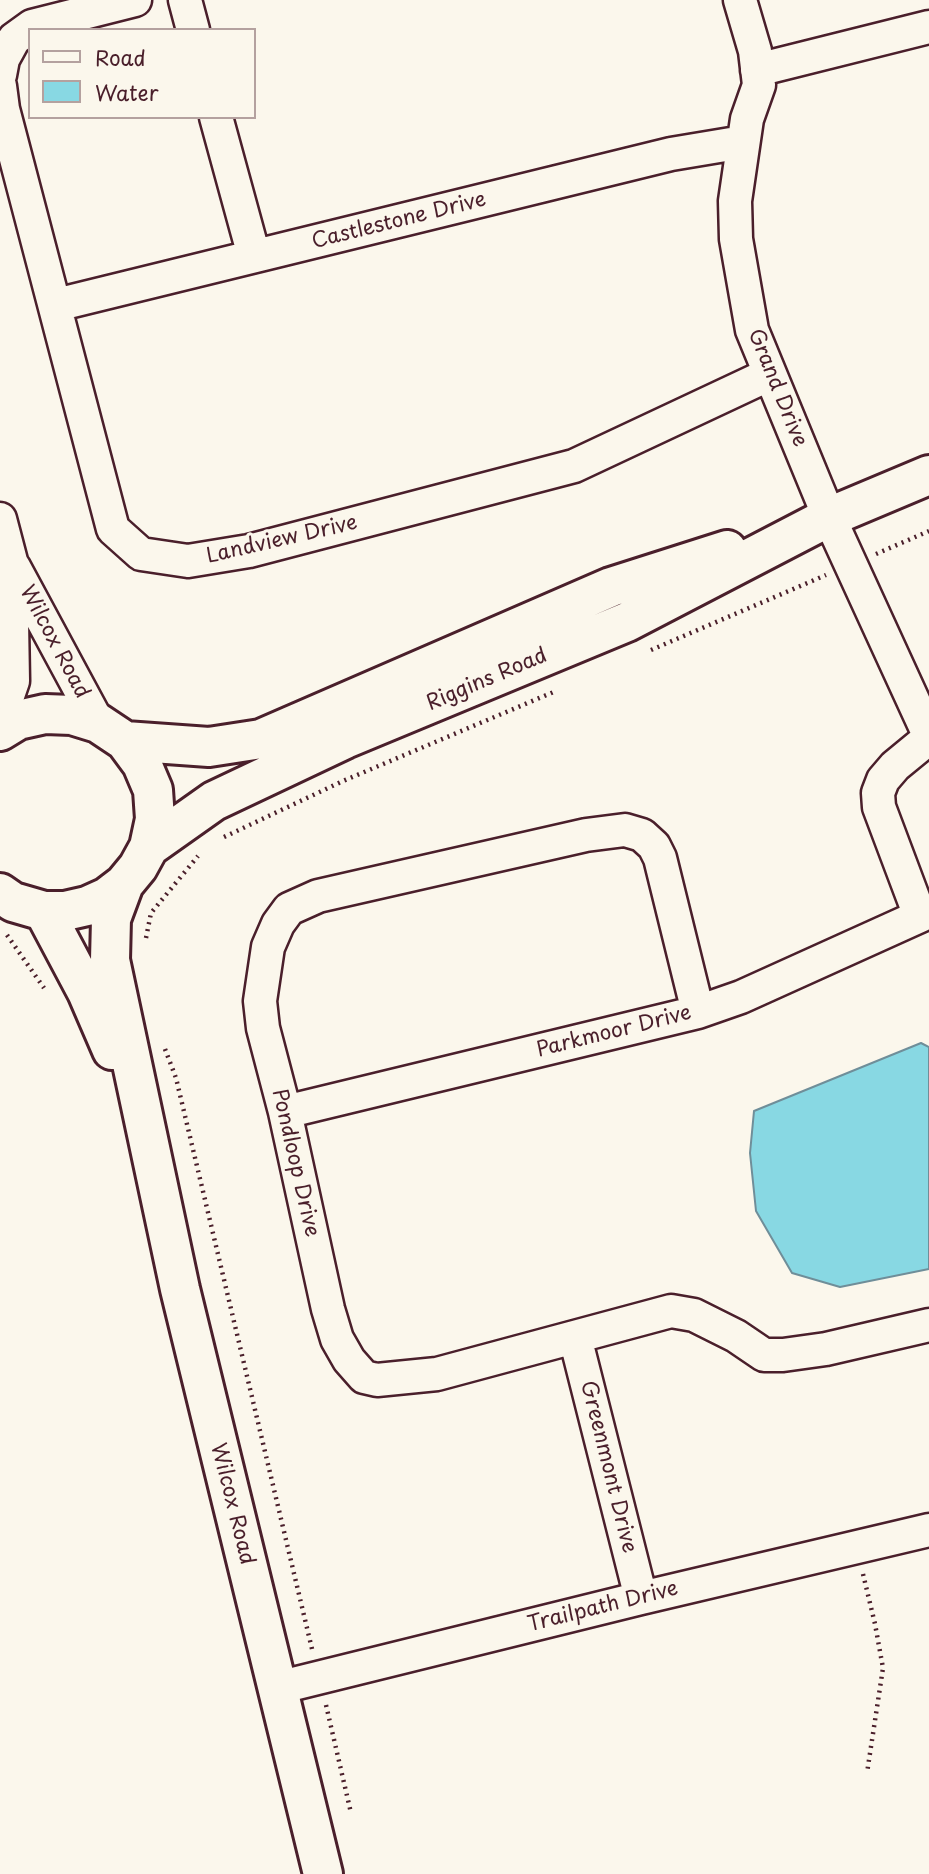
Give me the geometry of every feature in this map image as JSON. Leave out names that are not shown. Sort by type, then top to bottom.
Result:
[{"type":"main road","name":"Riggins Road","points":[[149,847],[214,801],[345,739],[627,622],[829,517],[929,475]]},
{"type":"main road","name":"Riggins Road","points":[[0,731],[19,720],[45,714],[72,715],[111,732],[209,747],[261,739],[611,587],[829,517]]},
{"type":"main road","points":[[0,893],[13,902],[44,911],[65,911],[87,906],[107,897],[124,884],[138,867],[149,847],[155,819],[153,790],[142,764],[111,732]]},
{"type":"main road","name":"Wilcox Road","points":[[124,884],[111,919],[110,960],[180,1289],[323,1874]]},
{"type":"main road","name":"Wilcox Road","points":[[44,911],[87,992],[147,1133]]},
{"type":"street","points":[[29,28],[135,0]]},
{"type":"street","points":[[185,0],[192,28]]},
{"type":"street","name":"Grand Drive","points":[[740,0],[755,51],[759,85],[747,119],[736,201],[736,239],[752,330],[829,517],[929,736]]},
{"type":"street","points":[[757,69],[929,27]]},
{"type":"street","points":[[0,75],[3,59],[14,38],[28,29]]},
{"type":"street","name":"Landview Drive","points":[[0,86],[8,164],[56,305],[113,529],[141,554],[188,561],[249,551],[574,466],[770,373]]},
{"type":"street","points":[[217,119],[254,256]]},
{"type":"street","name":"Castlestone Drive","points":[[56,305],[671,154],[743,142]]},
{"type":"street","name":"Wilcox Road","points":[[0,519],[11,561],[13,681],[0,719]]},
{"type":"street","name":"Wilcox Road","points":[[11,561],[111,732]]},
{"type":"street","points":[[924,914],[879,807],[877,793],[883,780],[895,766],[929,736]]},
{"type":"street","name":"Pondloop Drive","points":[[698,1012],[660,858],[654,846],[642,835],[625,830],[586,835],[318,896],[289,909],[278,924],[268,947],[260,1001],[262,1028],[285,1112],[328,1309],[337,1339],[349,1360],[364,1377],[377,1380],[437,1374],[671,1311],[694,1315],[736,1336],[764,1355],[826,1349],[929,1325]]},
{"type":"street","name":"Parkmoor Drive","points":[[285,1112],[698,1012],[741,997],[924,914]]},
{"type":"street","name":"Greenmont Drive","points":[[575,1337],[641,1598]]},
{"type":"street","name":"Trailpath Drive","points":[[277,1688],[929,1530]]},
{"type":"path","points":[[641,654],[929,531]]},
{"type":"path","points":[[217,841],[343,781],[566,687]]},
{"type":"path","points":[[144,950],[151,913],[206,846]]},
{"type":"path","points":[[162,1041],[176,1078],[351,1813]]},
{"type":"path","points":[[856,1547],[883,1668],[867,1773]]},
{"type":"water","points":[[921,1043],[929,1047],[929,1269],[840,1287],[792,1273],[756,1211],[750,1153],[754,1111]]}]
